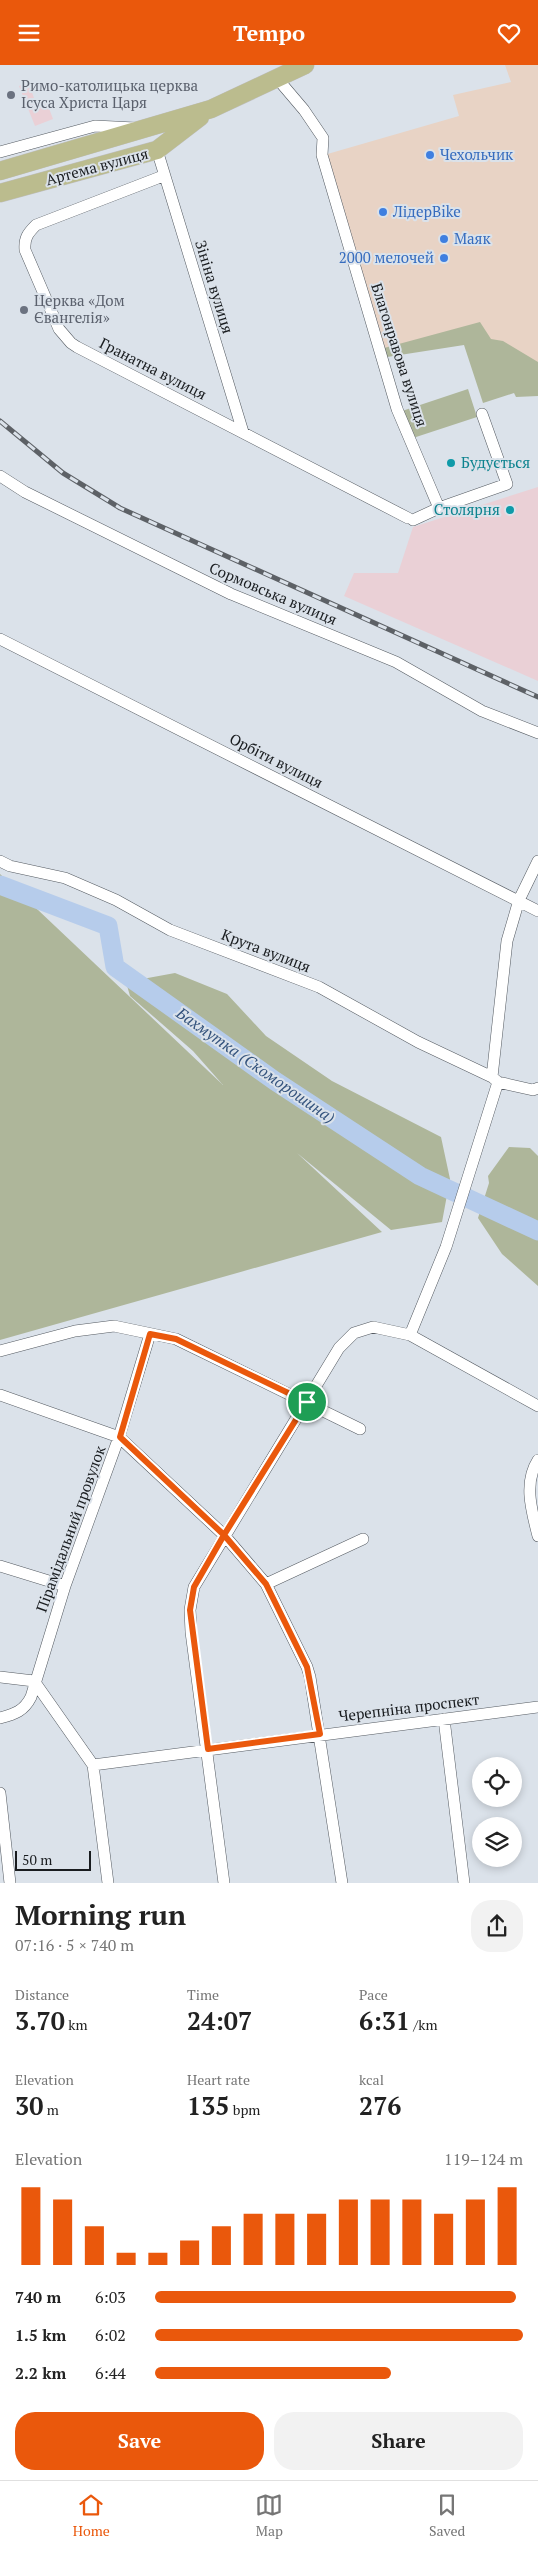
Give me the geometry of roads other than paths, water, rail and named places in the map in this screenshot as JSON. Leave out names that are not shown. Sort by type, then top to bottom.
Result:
[{"type":"main road","name":"Артема вулиця","points":[[0,171],[211,109],[305,65]]},
{"type":"main road","name":"Артема вулиця","points":[[0,193],[157,150],[211,109]]},
{"type":"main road","points":[[136,156],[153,143],[149,128]]},
{"type":"street","name":"Благонравова вулиця","points":[[276,77],[304,110],[323,138],[322,155],[397,409],[438,508]]},
{"type":"street","points":[[0,152],[95,126],[149,128]]},
{"type":"street","name":"Зініна вулиця","points":[[157,150],[244,432]]},
{"type":"street","name":"Гранатна вулиця","points":[[164,176],[36,225],[24,241],[25,249],[59,329],[71,343],[411,519],[438,508]]},
{"type":"street","points":[[438,508],[506,484],[482,414]]},
{"type":"street","name":"Сормовська вулиця","points":[[0,476],[25,492],[231,595],[396,662],[482,711],[538,733]]},
{"type":"street","name":"Орбіти вулиця","points":[[0,639],[538,911]]},
{"type":"street","name":"Крута вулиця","points":[[0,861],[10,866],[65,878],[116,900],[170,930],[319,987],[418,1042],[495,1079],[514,1087],[538,1088]]},
{"type":"street","points":[[415,1339],[446,1247],[495,1079],[507,941],[519,900],[538,861]]},
{"type":"street","points":[[0,1351],[75,1331],[114,1326],[176,1339],[360,1429]]},
{"type":"street","points":[[224,1883],[190,1610],[194,1587],[224,1535],[346,1341],[354,1333],[373,1327],[415,1339],[538,1406]]},
{"type":"street","name":"Пірамідальний провулок","points":[[0,1717],[16,1714],[26,1706],[65,1586],[120,1437],[150,1334]]},
{"type":"street","points":[[0,1395],[120,1437],[224,1535],[266,1584],[307,1667],[320,1734],[342,1883]]},
{"type":"street","points":[[538,1460],[530,1480],[530,1493],[538,1536]]},
{"type":"street","points":[[266,1584],[363,1539]]},
{"type":"street","points":[[0,1566],[65,1586]]},
{"type":"street","points":[[0,1677],[34,1681],[93,1765],[108,1883]]},
{"type":"street","name":"Черепніна проспект","points":[[93,1765],[538,1707]]},
{"type":"street","points":[[444,1719],[464,1883]]},
{"type":"street","points":[[0,1793],[10,1883]]},
{"type":"waterway","name":"Бахмутка (Скоморошина)","points":[[0,885],[108,926],[115,967],[275,1081],[420,1176],[538,1231]]},
{"type":"railway","points":[[0,421],[63,473],[120,508],[538,697]]},
{"type":"place","name":"Римо-католицька церква Ісуса Христа Царя","points":[[11,95]]},
{"type":"place","name":"Чехольчик","points":[[430,155]]},
{"type":"place","name":"ЛідерBike","points":[[383,212]]},
{"type":"place","name":"Маяк","points":[[444,239]]},
{"type":"place","name":"2000 мелочей","points":[[444,258]]},
{"type":"place","name":"Церква «Дом Євангелія»","points":[[24,310]]},
{"type":"place","name":"Будується","points":[[451,463]]},
{"type":"place","name":"Столярня","points":[[510,510]]}]
